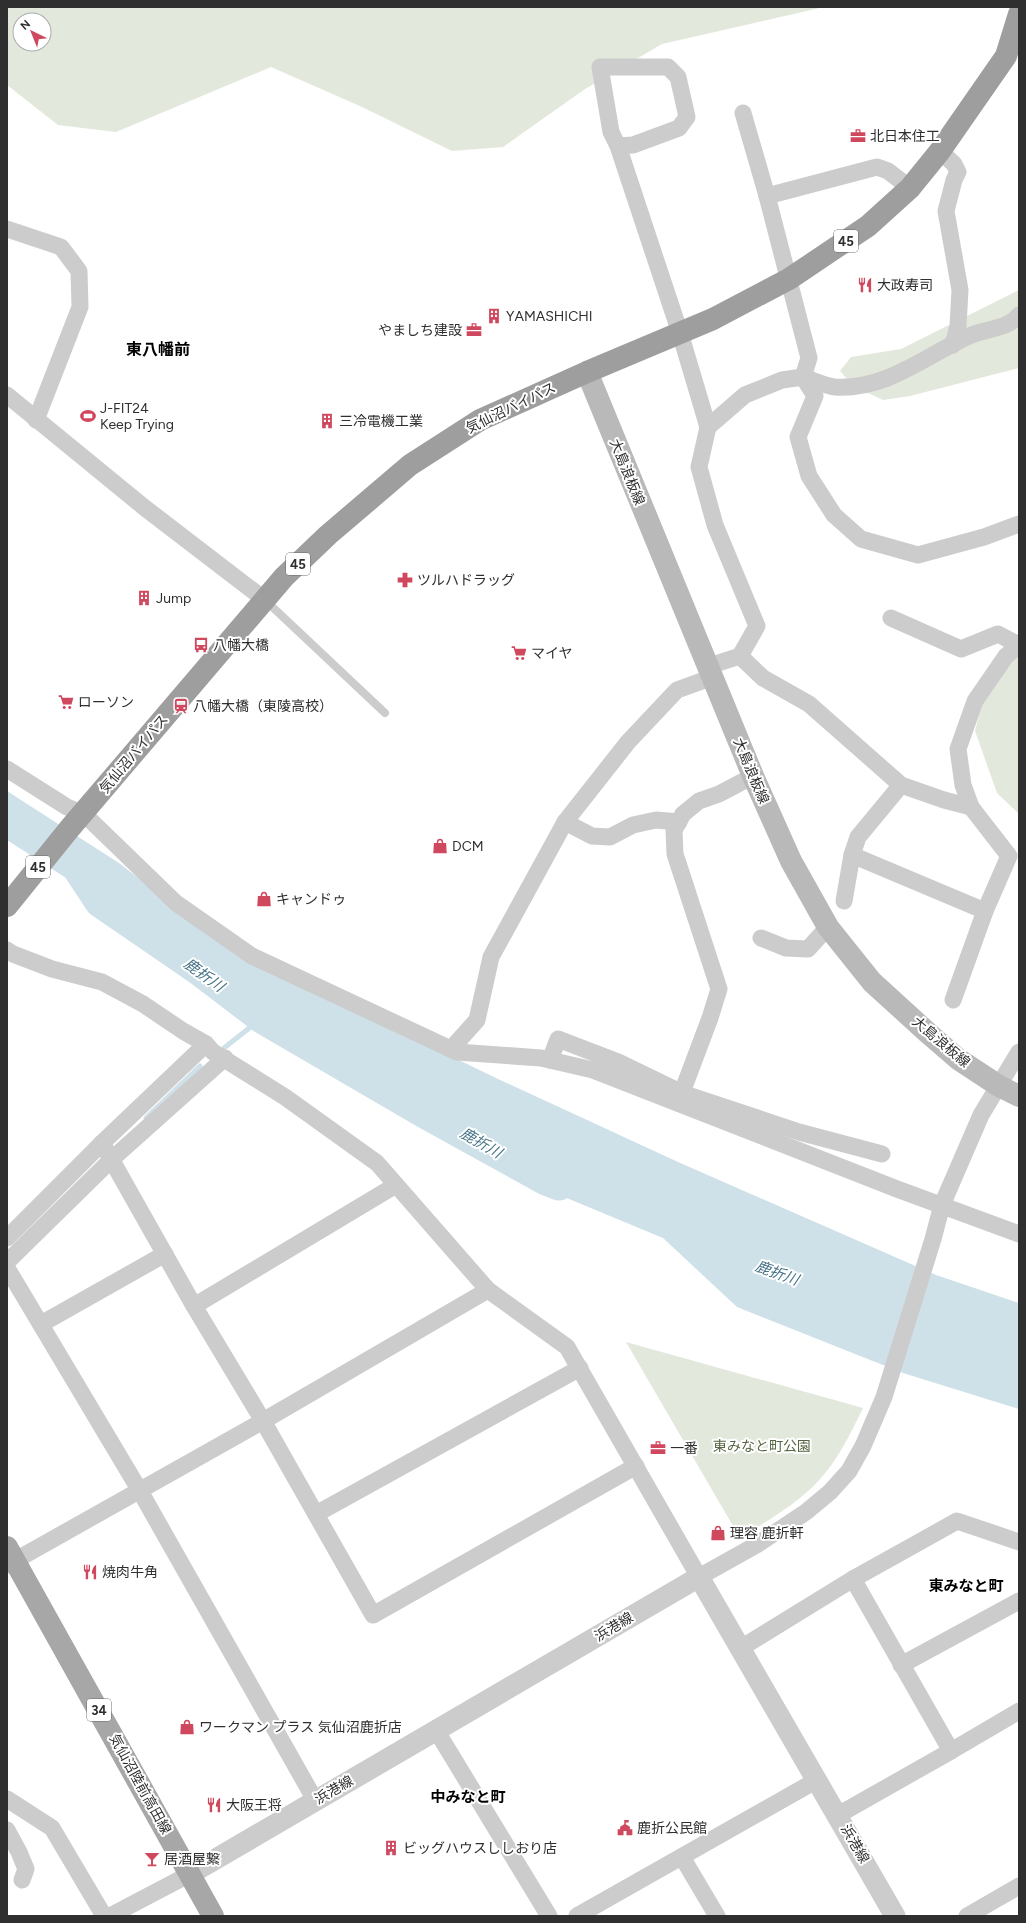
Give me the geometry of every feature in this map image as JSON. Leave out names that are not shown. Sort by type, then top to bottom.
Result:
[{"type":"highway","name":"気仙沼バイパス","points":[[7,906],[284,577],[328,536],[410,465],[480,420],[587,372],[713,319],[789,279],[868,226],[910,188],[1012,57],[1019,14]]},
{"type":"main road","name":"大島浪板線","points":[[587,372],[624,466],[711,671],[753,776],[791,861],[828,927],[872,982],[958,1059],[999,1086],[1019,1096]]},
{"type":"main road","name":"気仙沼陸前高田線","points":[[10,1558],[213,1916]]},
{"type":"street","points":[[451,1049],[477,1020],[491,957],[564,822],[628,742],[677,690],[740,656],[757,626],[715,525],[699,467],[708,427],[680,333],[612,132],[600,67],[668,67],[678,77],[687,117],[679,128],[633,145],[618,146]]},
{"type":"street","points":[[743,113],[767,196],[809,358],[803,376],[815,396],[798,437],[808,476],[834,515],[861,539],[918,555],[984,537],[1019,524]]},
{"type":"street","points":[[940,151],[954,164],[958,172],[954,180],[946,211],[960,290],[958,326],[953,345]]},
{"type":"street","points":[[767,196],[877,167],[888,171],[910,188]]},
{"type":"street","points":[[7,228],[61,247],[79,271],[80,307],[36,420]]},
{"type":"street","points":[[708,427],[745,395],[782,380],[803,376],[834,387],[874,384],[929,358],[970,335],[994,330],[1016,319],[1019,315]]},
{"type":"street","points":[[7,395],[145,508],[265,600]]},
{"type":"street","points":[[891,618],[961,650],[998,634],[1019,645],[1006,656],[975,701],[958,749],[963,785],[971,807],[1014,857],[985,911],[953,1000]]},
{"type":"street","points":[[740,656],[763,678],[809,704],[901,785],[944,800],[971,807]]},
{"type":"street","points":[[7,769],[67,807],[77,821],[176,903],[252,956],[457,1052],[550,1060],[593,1070],[680,1098],[882,1154]]},
{"type":"street","points":[[680,1098],[710,1018],[719,989],[675,854],[674,830],[683,814],[699,801],[719,794],[753,776]]},
{"type":"street","points":[[844,901],[852,855],[858,837],[901,785]]},
{"type":"street","points":[[564,822],[592,836],[610,837],[633,825],[656,820],[679,822]]},
{"type":"street","points":[[852,855],[985,911]]},
{"type":"street","points":[[761,938],[786,948],[808,949],[828,927]]},
{"type":"street","points":[[7,950],[13,954],[52,969],[102,982],[143,1004],[183,1031],[206,1044],[214,1052],[285,1097],[377,1163],[488,1290],[567,1348],[580,1368],[699,1577],[764,1540],[806,1512],[830,1492],[849,1470],[863,1446],[884,1397],[934,1240],[942,1205],[981,1115],[1019,1052]]},
{"type":"street","points":[[7,1238],[102,1143],[206,1044]]},
{"type":"street","points":[[7,1262],[112,1159],[225,1058]]},
{"type":"street","points":[[680,1098],[889,1186],[1019,1234]]},
{"type":"street","points":[[102,1143],[194,1306],[263,1421],[373,1615],[636,1466]]},
{"type":"street","points":[[194,1306],[396,1185]]},
{"type":"street","points":[[41,1324],[165,1254]]},
{"type":"street","points":[[7,1268],[140,1491],[315,1800]]},
{"type":"street","points":[[10,1558],[140,1491],[488,1290]]},
{"type":"street","points":[[316,1514],[580,1368]]},
{"type":"street","points":[[740,1648],[853,1579],[956,1521],[1019,1542]]},
{"type":"street","name":"浜港線","points":[[190,1874],[699,1577],[896,1916]]},
{"type":"street","points":[[853,1579],[951,1751]]},
{"type":"street","points":[[902,1665],[1019,1601]]},
{"type":"street","points":[[838,1815],[1019,1711]]},
{"type":"street","points":[[436,1730],[549,1916]]},
{"type":"street","points":[[577,1916],[817,1780]]},
{"type":"street","points":[[7,1799],[52,1828],[104,1916]]},
{"type":"street","points":[[7,1830],[26,1869],[22,1880]]},
{"type":"street","points":[[682,1857],[717,1916]]},
{"type":"street","points":[[110,1916],[190,1874]]},
{"type":"street","points":[[967,1916],[1019,1886]]},
{"type":"lane","points":[[265,600],[385,713]]},
{"type":"green space","points":[[7,7],[824,7],[662,44],[585,89],[503,147],[452,151],[362,107],[271,67],[116,132],[58,125],[7,85]]},
{"type":"green space","points":[[1019,290],[1019,368],[910,396],[883,400],[853,386],[840,371],[851,357],[901,349]]},
{"type":"green space","points":[[1019,634],[1019,814],[997,793],[975,731],[993,660]]},
{"type":"green space","name":"東みなと町公園","points":[[626,1342],[863,1408],[851,1433],[830,1467],[812,1488],[779,1514],[740,1538]]},
{"type":"water","points":[[7,791],[119,863],[164,898],[277,972],[498,1079],[678,1162],[936,1275],[1019,1303],[1019,1409],[903,1373],[737,1307],[663,1238],[545,1189],[480,1127],[217,975],[7,840]]},
{"type":"waterway","name":"鹿折川","points":[[7,816],[38,836],[75,864],[100,902],[199,970],[262,1018],[425,1113],[546,1180],[559,1185]]},
{"type":"waterway","points":[[224,1048],[262,1018]]},
{"type":"waterway","points":[[146,1118],[200,1066]]},
{"type":"place","name":"北日本住工","points":[[858,136]]},
{"type":"place","name":"大政寿司","points":[[865,285]]},
{"type":"place","name":"YAMASHICHI","points":[[494,316]]},
{"type":"place","name":"やましち建設","points":[[474,330]]},
{"type":"place","name":"J-FIT24 Keep Trying","points":[[88,416]]},
{"type":"place","name":"三冷電機工業","points":[[327,421]]},
{"type":"place","name":"ツルハドラッグ","points":[[405,580]]},
{"type":"place","name":"Jump","points":[[144,598]]},
{"type":"place","name":"八幡大橋","points":[[201,645]]},
{"type":"place","name":"マイヤ","points":[[519,653]]},
{"type":"place","name":"ローソン","points":[[66,702]]},
{"type":"place","name":"八幡大橋（東陵高校）","points":[[181,706]]},
{"type":"place","name":"DCM","points":[[440,846]]},
{"type":"place","name":"キャンドゥ","points":[[264,899]]},
{"type":"place","name":"一番","points":[[658,1448]]},
{"type":"place","name":"理容 鹿折軒","points":[[718,1533]]},
{"type":"place","name":"焼肉牛角","points":[[90,1572]]},
{"type":"place","name":"ワークマン プラス 気仙沼鹿折店","points":[[187,1727]]},
{"type":"place","name":"大阪王将","points":[[214,1805]]},
{"type":"place","name":"鹿折公民館","points":[[625,1828]]},
{"type":"place","name":"ビッグハウスししおり店","points":[[391,1848]]},
{"type":"place","name":"居酒屋繋","points":[[152,1859]]},
{"type":"district","name":"東八幡前","points":[[158,349]]},
{"type":"district","name":"東みなと町","points":[[966,1586]]},
{"type":"district","name":"中みなと町","points":[[468,1797]]}]
